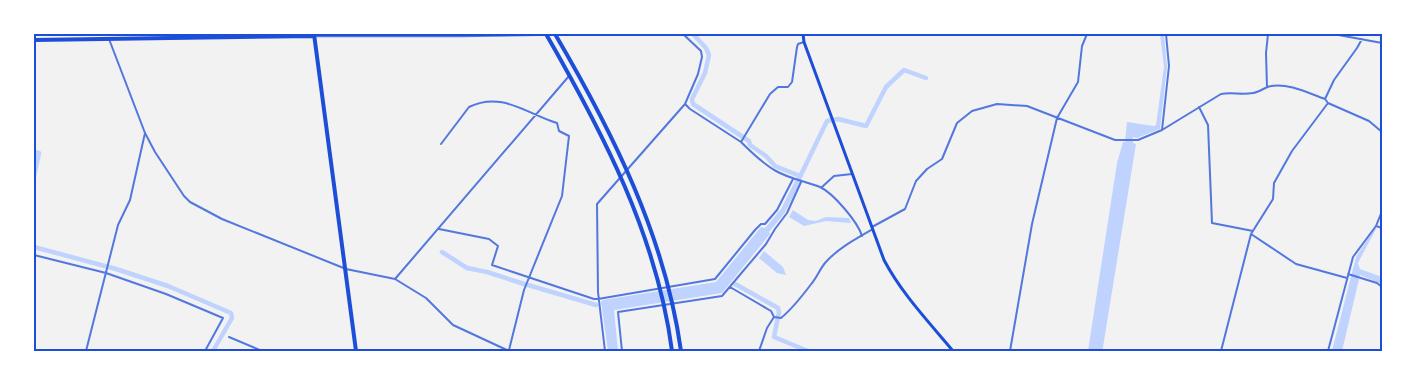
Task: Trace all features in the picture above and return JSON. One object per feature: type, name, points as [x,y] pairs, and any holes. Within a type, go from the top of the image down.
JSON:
[{"type":"highway","points":[[546,34],[602,135],[636,213],[664,304],[672,351]]},
{"type":"highway","points":[[555,34],[601,116],[627,170],[655,243],[668,288],[680,351]]},
{"type":"highway","points":[[34,40],[112,37],[314,35],[356,351]]},
{"type":"main road","points":[[803,34],[804,42],[884,260],[896,282],[953,351]]},
{"type":"street","points":[[314,35],[461,36],[510,34],[526,36],[586,34]]},
{"type":"street","points":[[605,351],[598,299],[597,204],[685,104],[698,74],[702,57],[701,51],[683,34]]},
{"type":"street","points":[[1010,351],[1032,224],[1057,118],[1078,82],[1082,46],[1087,34]]},
{"type":"street","points":[[1162,130],[1169,66],[1166,34]]},
{"type":"street","points":[[1267,87],[1266,54],[1268,34]]},
{"type":"street","points":[[1333,34],[1382,43]]},
{"type":"street","points":[[112,37],[145,134],[184,196],[195,205],[222,219],[346,269],[395,279],[426,298],[453,325],[509,351],[528,278],[562,196],[569,136],[559,131],[557,123],[502,101],[472,106],[463,114],[441,144]]},
{"type":"street","points":[[1325,99],[1334,80],[1362,39]]},
{"type":"street","points":[[742,140],[770,94],[778,87],[790,85],[794,72],[797,47],[798,44],[804,42]]},
{"type":"street","points":[[395,279],[569,76]]},
{"type":"street","points":[[759,351],[767,328],[776,318],[781,318],[813,282],[824,264],[841,249],[905,209],[916,181],[932,165],[942,159],[957,123],[968,112],[997,104],[1027,106],[1115,140],[1136,140],[1162,130],[1221,94],[1253,93],[1267,87],[1291,87],[1325,99],[1328,103],[1369,121],[1382,132]]},
{"type":"street","points":[[1221,351],[1252,232],[1273,199],[1274,183],[1292,151],[1328,103]]},
{"type":"street","points":[[685,104],[690,109],[742,140],[748,149],[770,168],[800,182],[822,188],[851,215],[862,236]]},
{"type":"street","points":[[1198,107],[1208,125],[1212,223],[1252,232],[1296,264],[1347,278]]},
{"type":"street","points":[[86,351],[118,225],[130,200],[145,134]]},
{"type":"street","points":[[822,188],[834,176],[852,174]]},
{"type":"street","points":[[439,229],[489,239],[498,246],[492,265],[594,300],[715,279],[755,230],[761,224],[765,224],[777,210],[794,179]]},
{"type":"street","points":[[622,351],[618,312],[722,296],[774,234],[775,229],[787,213],[800,182]]},
{"type":"street","points":[[1328,351],[1353,257],[1376,226],[1382,211]]},
{"type":"street","points":[[1376,226],[1382,228]]},
{"type":"street","points":[[34,255],[106,274],[166,294],[224,318],[204,351]]},
{"type":"street","points":[[1348,274],[1382,287]]},
{"type":"street","points":[[730,287],[771,311],[776,318]]},
{"type":"street","points":[[229,337],[262,351]]},
{"type":"water","points":[[1160,34],[1164,34],[1167,67],[1160,129],[1137,138],[1133,137],[1133,143],[1136,144],[1103,347],[1102,351],[1088,351],[1117,163],[1123,142],[1125,142],[1127,122],[1156,125],[1164,67]]},
{"type":"water","points":[[795,181],[798,183],[798,187],[784,214],[722,293],[614,310],[618,351],[608,351],[601,302],[603,300],[716,282],[761,227],[765,228],[781,209]]},
{"type":"water","points":[[793,210],[808,220],[816,221],[826,217],[849,218],[851,223],[826,221],[804,226],[789,217]]},
{"type":"water","points":[[1375,228],[1358,263],[1360,269],[1382,277],[1382,284],[1360,275],[1342,351],[1332,351],[1356,257]]},
{"type":"water","points":[[764,251],[783,267],[786,275],[777,273],[759,258]]},
{"type":"waterway","points":[[693,34],[706,48],[709,55],[705,73],[692,99],[693,104],[749,141],[750,145],[766,156],[775,166],[800,176]]},
{"type":"waterway","points":[[795,187],[827,121],[838,119],[866,126],[886,87],[904,70],[926,78]]},
{"type":"waterway","points":[[34,152],[39,153],[34,176]]},
{"type":"waterway","points":[[34,247],[116,269],[168,286],[231,313],[232,318],[213,351]]},
{"type":"waterway","points":[[442,252],[467,268],[487,272],[524,284]]},
{"type":"waterway","points":[[735,284],[778,308],[779,312],[774,337],[808,351]]},
{"type":"waterway","points":[[528,285],[596,305]]}]
